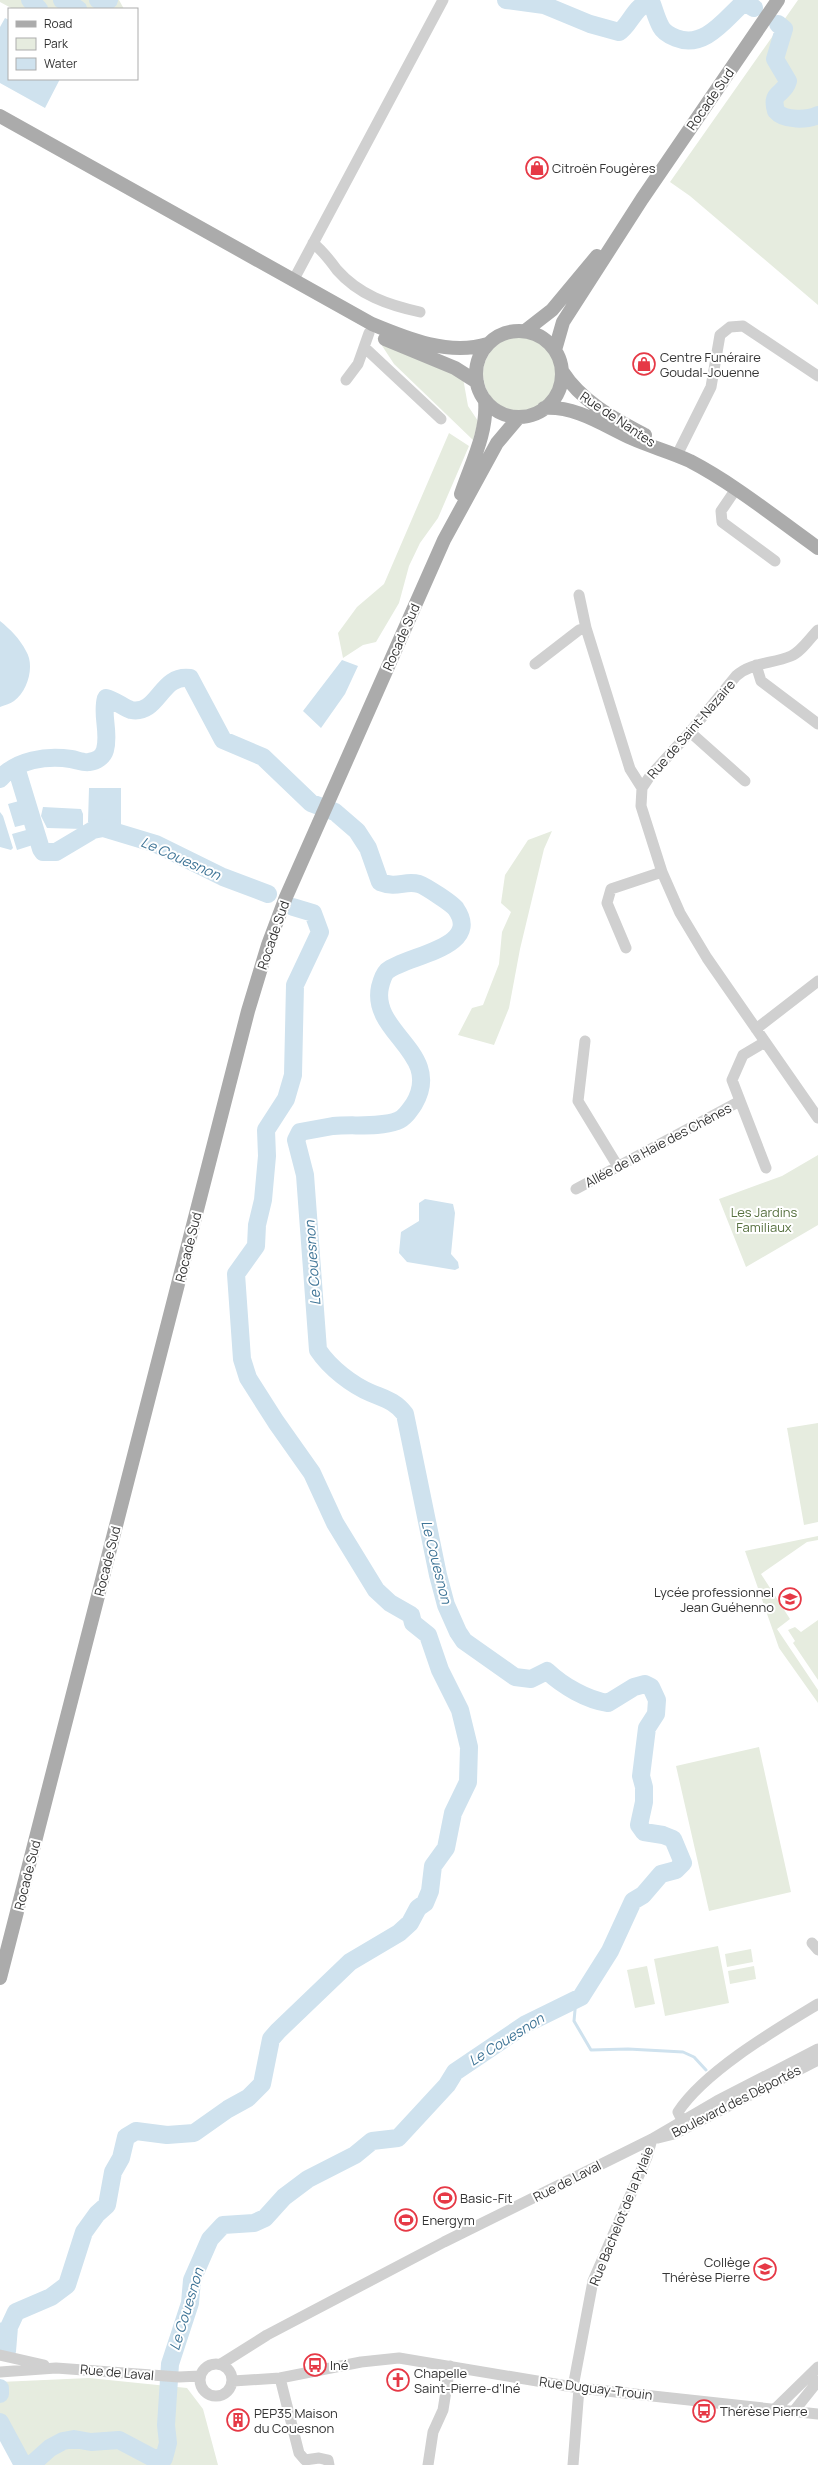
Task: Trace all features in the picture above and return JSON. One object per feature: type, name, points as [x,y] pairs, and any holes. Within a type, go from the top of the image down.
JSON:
[{"type":"main road","name":"Rocade Sud","points":[[555,350],[564,322],[642,199],[778,0]]},
{"type":"main road","points":[[1,118],[227,241],[293,281],[383,328],[427,344],[458,349],[488,344],[505,333],[524,331],[542,338],[555,350],[562,371],[558,392],[544,408],[532,415],[519,417],[504,414],[485,400],[477,382],[478,362],[488,344]]},
{"type":"main road","name":"Rocade Sud","points":[[524,331],[552,310],[642,199]]},
{"type":"main road","points":[[293,281],[309,296],[369,333],[437,360],[477,382]]},
{"type":"main road","points":[[369,333],[383,328]]},
{"type":"main road","name":"Rue de Nantes","points":[[562,371],[578,393],[590,404],[654,440],[660,448]]},
{"type":"main road","name":"Rocade Sud","points":[[0,1978],[248,1011],[268,945],[283,904],[444,540],[482,433],[486,412],[485,400]]},
{"type":"main road","name":"Rue de Nantes","points":[[544,408],[570,409],[646,445],[660,448],[677,455],[736,489],[818,548]]},
{"type":"main road","name":"Rocade Sud","points":[[444,540],[497,443],[519,417]]},
{"type":"street","points":[[293,281],[444,0]]},
{"type":"street","points":[[313,243],[325,252],[337,270],[358,290],[390,306],[420,312]]},
{"type":"street","points":[[677,455],[711,387],[720,335],[730,327],[743,326],[818,376]]},
{"type":"street","points":[[346,380],[358,364],[369,333]]},
{"type":"street","points":[[364,347],[441,419]]},
{"type":"street","points":[[736,489],[721,511],[722,522],[775,561]]},
{"type":"street","points":[[579,595],[586,628],[630,769],[642,788]]},
{"type":"street","points":[[535,664],[579,630],[586,628]]},
{"type":"street","name":"Rue de Saint-Nazaire","points":[[818,630],[793,656],[744,669],[736,676],[690,732],[650,776],[642,788],[641,806],[662,872],[680,913],[707,958],[818,1118]]},
{"type":"street","points":[[756,665],[761,681],[818,724]]},
{"type":"street","points":[[690,732],[745,781]]},
{"type":"street","points":[[626,948],[607,903],[607,897],[611,889],[662,872]]},
{"type":"street","points":[[756,1028],[818,982]]},
{"type":"street","points":[[585,1041],[578,1101],[617,1165]]},
{"type":"street","points":[[765,1042],[743,1055],[732,1080],[766,1168]]},
{"type":"street","name":"Allée de la Haie des Chênes","points":[[576,1189],[617,1165],[740,1101]]},
{"type":"street","points":[[682,2120],[678,2112],[685,2101],[704,2084],[756,2042],[818,2004]]},
{"type":"street","name":"Boulevard des Déportés","points":[[682,2120],[818,2049]]},
{"type":"street","name":"Boulevard des Déportés","points":[[652,2139],[674,2134],[818,2060]]},
{"type":"street","name":"Rue de Laval","points":[[225,2366],[244,2350],[267,2335],[444,2242],[652,2139],[682,2120]]},
{"type":"street","name":"Rue Bachelot de la Pylaie","points":[[573,2465],[576,2387],[593,2281],[647,2157],[652,2139]]},
{"type":"street","points":[[0,2356],[56,2368]]},
{"type":"street","name":"Rue Duguay-Trouin","points":[[233,2380],[280,2378],[362,2362],[399,2358],[576,2387],[776,2408],[818,2414]]},
{"type":"street","points":[[210,2364],[225,2366],[233,2380],[229,2390],[215,2396],[205,2392],[200,2379],[210,2364]]},
{"type":"street","points":[[428,2465],[433,2432],[443,2410],[450,2366]]},
{"type":"street","points":[[776,2408],[818,2367]]},
{"type":"street","points":[[0,2372],[56,2368]]},
{"type":"street","name":"Rue de Laval","points":[[56,2368],[200,2379]]},
{"type":"street","points":[[280,2378],[299,2453],[305,2460],[328,2460],[329,2465]]},
{"type":"street","points":[[794,2411],[818,2381]]},
{"type":"green space","points":[[0,0],[119,0],[123,8],[11,8],[0,2]]},
{"type":"green space","points":[[798,0],[818,0],[818,305],[690,196],[670,182]]},
{"type":"green space","points":[[520,337],[534,340],[546,348],[554,360],[557,374],[554,388],[546,400],[534,408],[520,411],[506,408],[494,400],[486,388],[483,374],[486,360],[494,348],[506,340]]},
{"type":"green space","points":[[377,338],[463,378],[468,406],[478,421],[473,440],[394,364]]},
{"type":"green space","points":[[449,433],[469,446],[438,518],[420,543],[409,566],[399,603],[376,642],[363,645],[343,658],[338,633],[357,607],[384,584]]},
{"type":"green space","points":[[552,831],[544,849],[520,949],[509,1008],[494,1045],[458,1035],[472,1008],[483,1005],[499,964],[502,932],[511,912],[501,903],[505,875],[528,840]]},
{"type":"green space","name":"Les Jardins Familiaux","points":[[818,1155],[818,1225],[746,1267],[719,1199],[782,1176]]},
{"type":"green space","points":[[818,1423],[818,1522],[804,1525],[787,1428]]},
{"type":"green space","points":[[818,1536],[818,1540],[807,1542],[761,1574],[790,1619],[777,1629],[818,1690],[818,1703],[779,1648],[745,1551]]},
{"type":"green space","points":[[818,1620],[818,1680],[793,1643],[795,1641],[788,1630],[795,1627],[801,1632]]},
{"type":"green space","points":[[759,1747],[791,1892],[709,1911],[676,1766]]},
{"type":"green space","points":[[718,1946],[729,2003],[665,2016],[654,1959]]},
{"type":"green space","points":[[751,1949],[753,1962],[727,1967],[725,1954]]},
{"type":"green space","points":[[647,1966],[655,2004],[635,2008],[627,1970]]},
{"type":"green space","points":[[754,1966],[756,1979],[730,1984],[728,1971]]},
{"type":"green space","points":[[89,2378],[187,2388],[203,2409],[218,2465],[16,2465],[0,2430],[0,2382]]},
{"type":"water","points":[[5,18],[8,20],[8,80],[59,80],[45,108],[0,83],[0,27]]},
{"type":"water","points":[[818,113],[818,118],[802,121],[785,119],[786,115],[800,116]]},
{"type":"water","points":[[0,621],[21,642],[29,657],[30,670],[29,678],[19,697],[11,703],[0,707]]},
{"type":"water","points":[[342,660],[358,666],[345,694],[321,728],[303,711]]},
{"type":"water","points":[[89,788],[121,788],[121,825],[88,822]]},
{"type":"water","points":[[19,801],[27,824],[15,827],[8,804]]},
{"type":"water","points":[[43,807],[81,809],[83,814],[83,829],[47,828],[41,816]]},
{"type":"water","points":[[0,812],[3,816],[13,848],[11,850],[0,847]]},
{"type":"water","points":[[30,829],[36,844],[17,850],[12,834]]},
{"type":"water","points":[[425,1199],[453,1204],[455,1213],[451,1254],[458,1262],[459,1268],[455,1270],[407,1262],[399,1253],[401,1232],[419,1221],[419,1203]]},
{"type":"waterway","points":[[30,0],[38,8]]},
{"type":"waterway","points":[[62,0],[76,8]]},
{"type":"waterway","points":[[98,0],[105,3],[109,0]]},
{"type":"waterway","points":[[506,0],[544,5],[590,24],[619,32],[642,6],[652,4],[658,22],[664,31],[674,37],[686,40],[695,40],[712,32],[741,5],[749,5],[754,8]]},
{"type":"waterway","points":[[778,24],[784,29],[775,59],[788,81],[784,89],[776,97],[776,111],[785,117],[796,119],[814,117],[818,115]]},
{"type":"waterway","name":"Le Couesnon","points":[[0,779],[14,767],[32,760],[52,758],[71,759],[83,762],[97,760],[101,757],[105,750],[107,737],[104,711],[106,698],[113,700],[125,708],[140,710],[148,707],[172,682],[180,678],[190,678],[223,740],[263,757],[311,803],[335,812],[357,831],[368,848],[380,882],[392,885],[409,883],[419,884],[439,895],[456,909],[462,922],[459,933],[451,942],[439,949],[397,965],[387,971],[380,987],[380,1003],[385,1018],[414,1057],[420,1071],[421,1086],[414,1104],[407,1114],[397,1121],[374,1125],[341,1125],[300,1132],[296,1140],[305,1175],[318,1350],[323,1357],[349,1381],[364,1390],[394,1403],[405,1414],[438,1575],[446,1605],[458,1632],[464,1641],[515,1677],[531,1679],[547,1671],[560,1682],[576,1692],[592,1699],[608,1703],[634,1687],[645,1684],[651,1687],[657,1700],[656,1714],[647,1728],[641,1776],[644,1787],[644,1802],[639,1825],[644,1832],[663,1835],[673,1839],[683,1863],[676,1870],[661,1874],[643,1895],[633,1901],[610,1951],[581,1997],[526,2024],[455,2072],[447,2085],[398,2138],[372,2141],[355,2155],[308,2179],[284,2197],[265,2218],[254,2223],[223,2225],[210,2239],[192,2280],[190,2303],[170,2364],[166,2425],[168,2443],[164,2458],[153,2458],[119,2440],[91,2442],[74,2439],[63,2441],[50,2448],[31,2465]]},
{"type":"waterway","name":"Le Couesnon","points":[[16,767],[43,852],[56,852],[93,830],[103,828],[156,844],[223,877],[268,894]]},
{"type":"waterway","name":"Le Couesnon","points":[[7,2351],[9,2327],[16,2312],[51,2297],[67,2285],[84,2232],[97,2214],[107,2205],[113,2172],[121,2158],[126,2137],[136,2131],[167,2135],[194,2133],[228,2109],[248,2098],[262,2084],[271,2039],[278,2031],[350,1962],[399,1933],[410,1923],[418,1908],[425,1903],[430,1891],[433,1866],[446,1848],[453,1813],[468,1782],[469,1747],[460,1710],[440,1670],[428,1635],[413,1623],[411,1615],[390,1603],[376,1590],[335,1523],[312,1473],[276,1422],[248,1378],[242,1359],[236,1274],[256,1246],[257,1225],[263,1200],[267,1156],[266,1130],[286,1099],[293,1075],[295,985],[320,932],[313,913],[293,907]]},
{"type":"waterway","points":[[576,1999],[574,2021],[591,2050],[628,2049],[683,2052],[694,2057],[706,2070]]},
{"type":"waterway","points":[[0,2324],[9,2327]]},
{"type":"waterway","name":"Le Couesnon","points":[[0,2388],[0,2394]]},
{"type":"waterway","name":"Le Couesnon","points":[[0,2422],[21,2461],[27,2465]]},
{"type":"place","name":"Citroën Fougères","points":[[537,168]]},
{"type":"place","name":"Centre Funéraire Goudal-Jouenne","points":[[644,364]]},
{"type":"place","name":"Lycée professionnel Jean Guéhenno","points":[[790,1599]]},
{"type":"place","name":"Basic-Fit","points":[[445,2198]]},
{"type":"place","name":"Energym","points":[[406,2220]]},
{"type":"place","name":"Collège Thérèse Pierre","points":[[765,2269]]},
{"type":"place","name":"Iné","points":[[315,2365]]},
{"type":"place","name":"Chapelle Saint-Pierre-d'Iné","points":[[398,2380]]},
{"type":"place","name":"Thérèse Pierre","points":[[704,2411]]},
{"type":"place","name":"PEP35 Maison du Couesnon","points":[[238,2420]]}]
